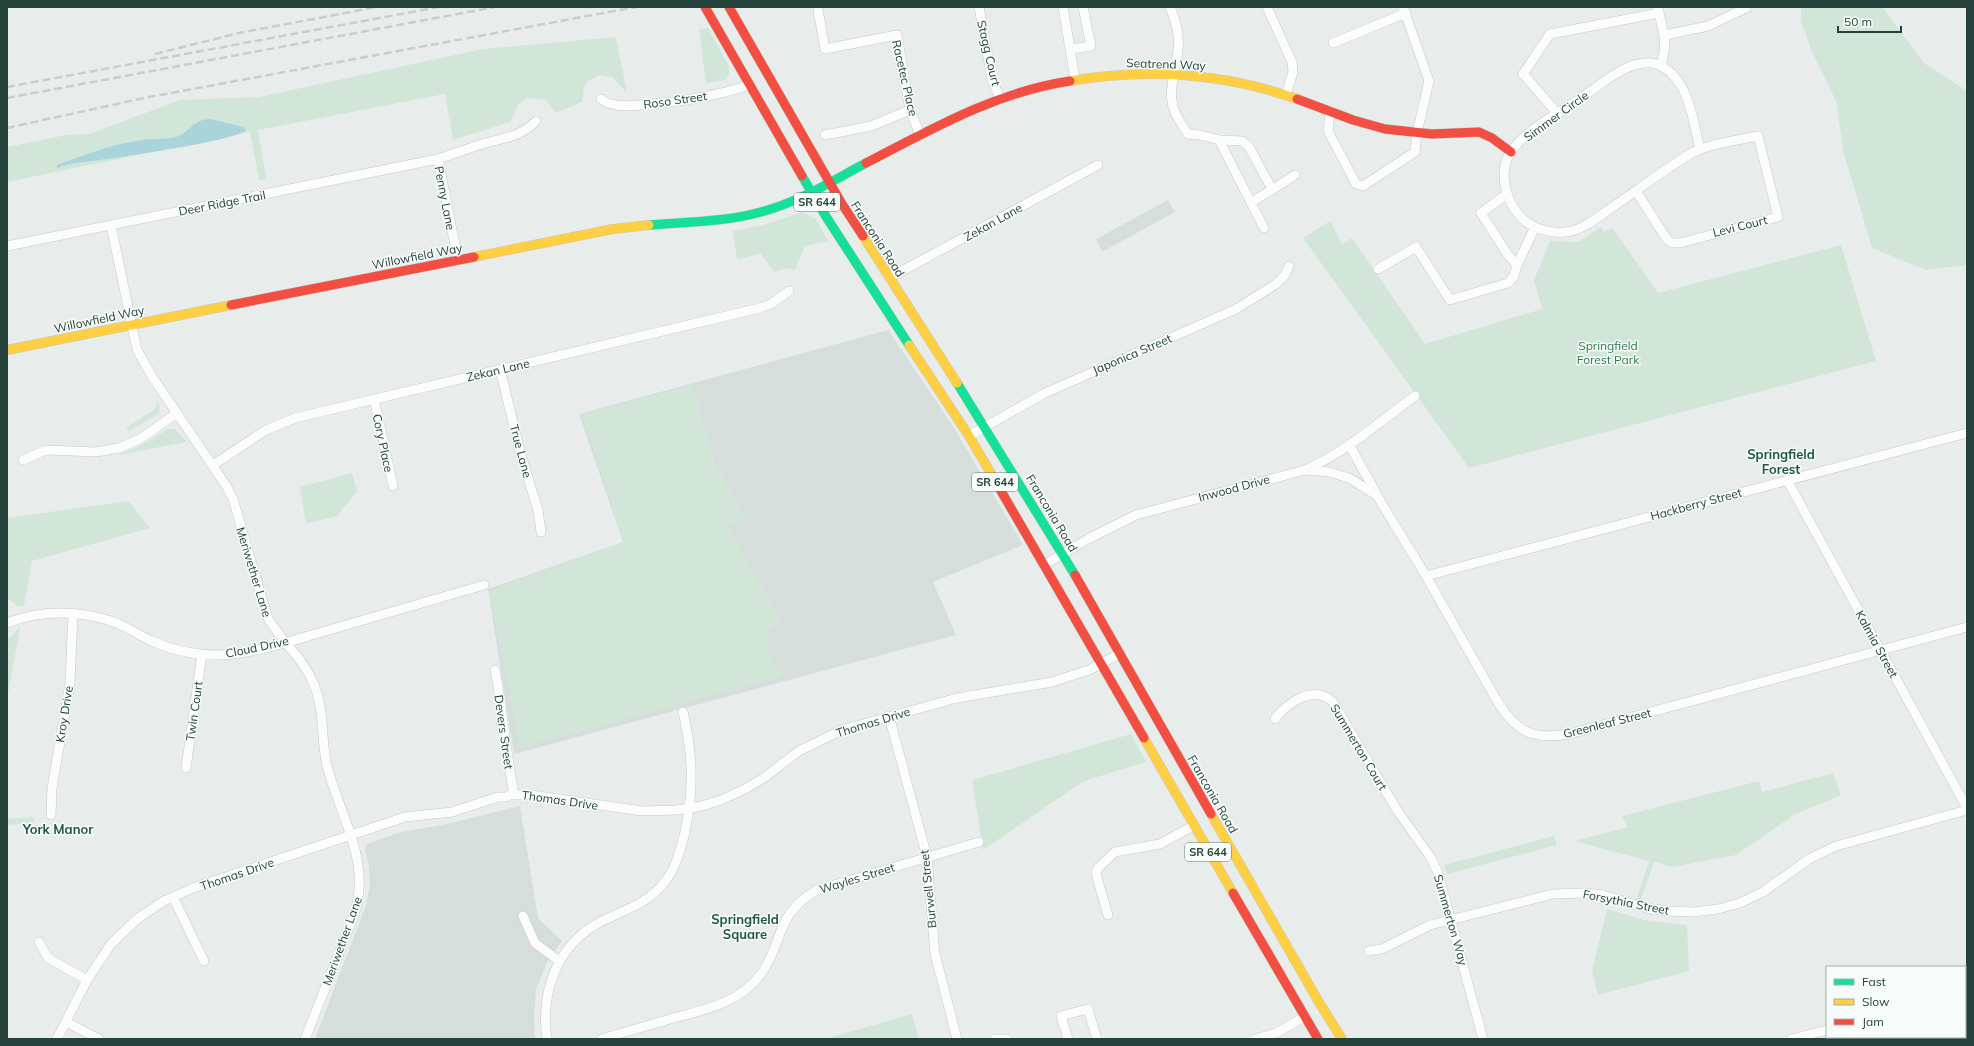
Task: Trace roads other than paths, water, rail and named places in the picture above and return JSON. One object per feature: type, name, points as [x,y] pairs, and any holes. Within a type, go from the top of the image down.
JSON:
[{"type":"main road","name":"Franconia Road","points":[[729,7],[829,182],[985,426],[1063,554],[1320,1004],[1342,1039]]},
{"type":"main road","name":"SR 644","points":[[707,9],[811,192],[969,436],[1193,826],[1318,1039]]},
{"type":"main road","name":"Seatrend Way","points":[[829,182],[968,111],[1000,98],[1075,79],[1121,74],[1174,74],[1232,80],[1286,95],[1354,121],[1378,127],[1417,133],[1454,134],[1477,131],[1487,135],[1511,152]]},
{"type":"main road","name":"Willowfield Way","points":[[7,350],[613,229],[640,225],[738,219],[782,205],[829,182]]},
{"type":"main road","points":[[1170,786],[1191,779]]},
{"type":"street","name":"Stagg Court","points":[[979,7],[992,80],[1000,98]]},
{"type":"street","points":[[1063,7],[1075,79]]},
{"type":"street","points":[[1071,49],[1091,46],[1083,7]]},
{"type":"street","points":[[1170,7],[1176,29],[1178,48],[1174,74],[1173,107],[1188,134],[1200,135],[1219,140],[1242,141],[1249,147],[1272,189]]},
{"type":"street","points":[[1267,7],[1292,62],[1293,72],[1286,95]]},
{"type":"street","points":[[1665,34],[1708,26],[1746,8]]},
{"type":"street","name":"Racetec Place","points":[[818,10],[825,49],[897,35],[910,110],[920,135]]},
{"type":"street","points":[[1330,111],[1328,131],[1356,184],[1363,186],[1415,152],[1417,133],[1429,81],[1404,10],[1334,43]]},
{"type":"street","points":[[1558,114],[1523,74],[1550,34],[1659,10],[1665,34],[1666,47],[1661,65],[1675,76],[1683,88],[1700,150]]},
{"type":"street","name":"Simmer Circle","points":[[1661,65],[1642,64],[1630,66],[1618,72],[1526,136],[1511,152],[1505,171],[1507,194],[1514,210],[1522,219],[1535,227],[1557,233],[1580,229],[1691,153],[1700,150]]},
{"type":"street","name":"Roso Street","points":[[601,99],[610,104],[624,106],[641,105],[700,98],[728,92],[749,85]]},
{"type":"street","points":[[825,135],[871,126],[910,110]]},
{"type":"street","name":"Deer Ridge Trail","points":[[7,246],[438,159],[517,135],[528,130],[536,121]]},
{"type":"street","name":"Levi Court","points":[[1636,191],[1666,238],[1672,243],[1680,243],[1778,217],[1758,136],[1700,150]]},
{"type":"street","points":[[1219,140],[1264,228]]},
{"type":"street","name":"Penny Lane","points":[[438,159],[458,260]]},
{"type":"street","name":"Zekan Lane","points":[[889,278],[1098,165]]},
{"type":"street","points":[[1252,202],[1295,175]]},
{"type":"street","points":[[1507,194],[1481,213],[1516,265]]},
{"type":"street","name":"Meriwether Lane","points":[[111,225],[137,350],[177,413],[213,465],[233,499],[264,609],[274,630],[296,654],[308,671],[318,693],[322,713],[327,765],[360,872],[358,903],[305,1039]]},
{"type":"street","points":[[1378,269],[1416,247],[1450,300],[1508,283],[1514,276],[1516,265],[1535,227]]},
{"type":"street","name":"Japonica Street","points":[[969,436],[1043,394],[1236,309],[1276,284],[1285,275],[1289,266]]},
{"type":"street","name":"Zekan Lane","points":[[213,465],[266,430],[282,422],[760,308],[771,304],[789,291]]},
{"type":"street","name":"True Lane","points":[[500,369],[521,455],[538,510],[541,532]]},
{"type":"street","name":"Inwood Drive","points":[[1044,565],[1111,526],[1136,515],[1303,470],[1323,462],[1350,446],[1368,430],[1415,396]]},
{"type":"street","name":"Cory Place","points":[[374,399],[393,486]]},
{"type":"street","points":[[23,460],[46,450],[96,452],[119,448],[140,439],[177,413]]},
{"type":"street","name":"Hackberry Street","points":[[1426,576],[1967,433]]},
{"type":"street","name":"Greenleaf Street","points":[[1350,446],[1377,495],[1507,716],[1518,727],[1528,733],[1539,736],[1569,734],[1967,627]]},
{"type":"street","points":[[1303,470],[1329,472],[1349,478],[1377,495]]},
{"type":"street","name":"Kalmia Street","points":[[1787,480],[1967,809]]},
{"type":"street","name":"Cloud Drive","points":[[7,623],[32,616],[52,613],[73,614],[112,622],[172,648],[202,654],[240,653],[484,585]]},
{"type":"street","name":"Kroy Drive","points":[[51,815],[52,788],[70,683],[73,614]]},
{"type":"street","name":"Twin Court","points":[[186,768],[202,654]]},
{"type":"street","name":"Thomas Drive","points":[[57,1039],[87,980],[101,957],[124,931],[146,912],[173,897],[405,817],[452,812],[514,794],[531,795],[642,811],[690,808],[721,800],[745,790],[799,751],[827,736],[889,716],[966,696],[1052,682],[1100,664],[1119,654]]},
{"type":"street","name":"Devers Street","points":[[495,670],[505,727],[506,755],[514,794]]},
{"type":"street","name":"Summerton Court","points":[[1275,720],[1287,705],[1304,697],[1312,694],[1326,696],[1333,702],[1397,810]]},
{"type":"street","points":[[547,1039],[545,1025],[546,1003],[552,977],[559,961],[572,944],[586,931],[601,921],[642,903],[663,884],[678,858],[690,808],[692,783],[692,762],[683,712]]},
{"type":"street","name":"Burwell Street","points":[[889,716],[927,857],[935,954],[940,979],[957,1039]]},
{"type":"street","name":"Forsythia Street","points":[[1369,951],[1382,949],[1420,928],[1536,897],[1567,893],[1603,895],[1646,908],[1668,912],[1692,912],[1718,909],[1740,903],[1763,892],[1809,859],[1836,846],[1967,809]]},
{"type":"street","name":"Summerton Way","points":[[1397,810],[1433,862],[1438,873],[1452,919],[1483,1039]]},
{"type":"street","points":[[1108,915],[1096,874],[1098,868],[1104,861],[1116,852],[1160,844],[1193,826]]},
{"type":"street","name":"Wayles Street","points":[[602,1039],[716,1006],[730,1000],[747,988],[760,974],[768,961],[786,918],[794,906],[806,896],[817,890],[979,842]]},
{"type":"street","points":[[173,897],[204,961]]},
{"type":"street","points":[[523,916],[535,943],[559,961]]},
{"type":"street","points":[[39,942],[48,958],[87,980]]},
{"type":"street","points":[[1068,1039],[1061,1016],[1088,1009],[1097,1039]]},
{"type":"street","points":[[1255,1039],[1276,1033],[1304,1017]]},
{"type":"street","points":[[66,1022],[99,1039]]},
{"type":"street","points":[[1792,1039],[1826,1030]]},
{"type":"street","points":[[995,1039],[1007,1039]]},
{"type":"water","points":[[210,119],[243,127],[246,130],[236,135],[217,140],[133,155],[69,164],[57,168],[57,165],[116,145],[141,140],[176,137],[200,121]]},
{"type":"railway","points":[[155,54],[239,33],[377,7]]},
{"type":"railway","points":[[7,87],[439,7]]},
{"type":"railway","points":[[7,98],[495,7]]},
{"type":"railway","points":[[7,128],[144,98],[636,7]]},
{"type":"district","name":"Springfield Forest","points":[[1781,462]]},
{"type":"district","name":"York Manor","points":[[58,829]]},
{"type":"district","name":"Springfield Square","points":[[745,926]]},
{"type":"park label","name":"Springfield Forest Park","points":[[1608,352]]}]
